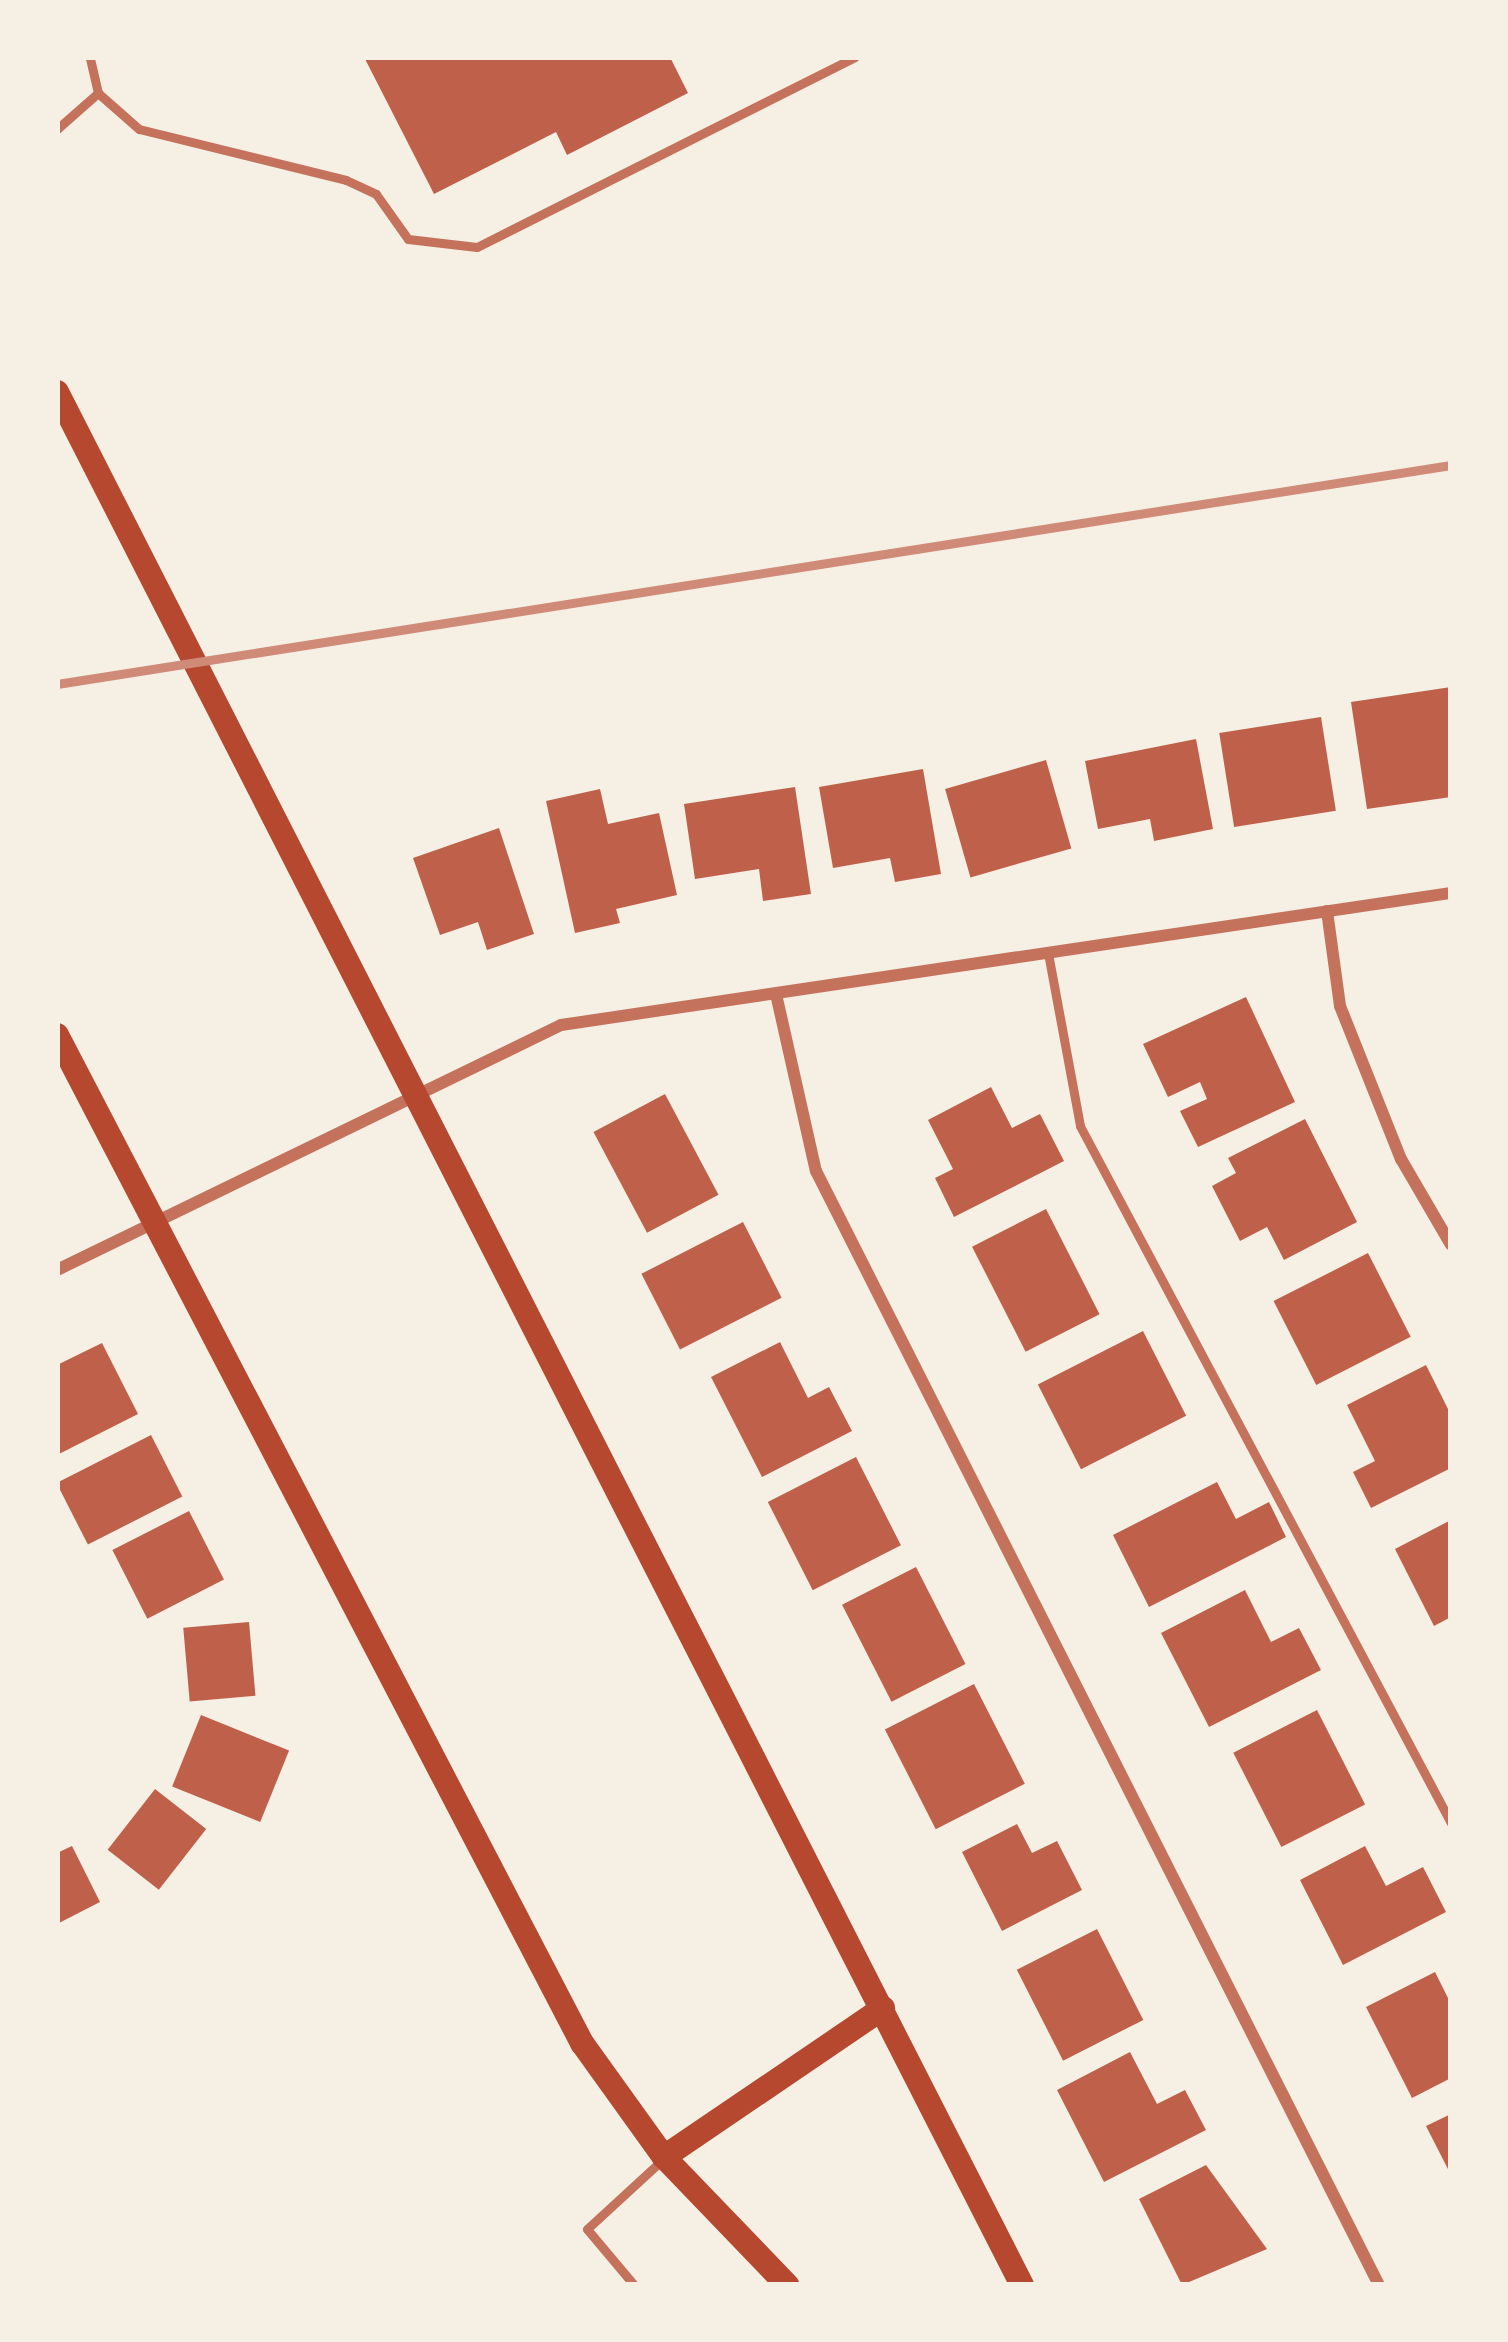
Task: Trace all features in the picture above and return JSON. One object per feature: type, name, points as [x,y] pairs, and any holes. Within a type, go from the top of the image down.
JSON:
[{"type":"main road","points":[[57,392],[1022,2285]]},
{"type":"main road","points":[[57,1035],[582,2043],[664,2157],[787,2285]]},
{"type":"main road","points":[[664,2157],[883,2008]]},
{"type":"street","points":[[57,1270],[415,1091],[561,1025],[1451,892]]},
{"type":"street","points":[[1327,911],[1340,1006],[1402,1159],[1451,1245]]},
{"type":"street","points":[[776,994],[816,1171],[1379,2285]]},
{"type":"lane","points":[[90,57],[98,93],[139,129],[376,194],[408,239],[477,247],[855,57]]},
{"type":"lane","points":[[57,129],[98,93]]},
{"type":"lane","points":[[1048,953],[1080,1126],[1451,1822]]},
{"type":"lane","points":[[634,2285],[587,2229],[664,2157]]},
{"type":"building","points":[[364,57],[670,57],[688,93],[567,155],[556,132],[434,194]]},
{"type":"building","points":[[1451,687],[1451,797],[1367,809],[1351,702]]},
{"type":"building","points":[[1321,717],[1336,811],[1234,827],[1219,733]]},
{"type":"building","points":[[1196,739],[1213,829],[1154,841],[1150,819],[1098,829],[1085,761]]},
{"type":"building","points":[[1046,760],[1071,848],[970,877],[945,789]]},
{"type":"building","points":[[923,769],[941,874],[895,882],[890,858],[833,868],[819,787]]},
{"type":"building","points":[[795,787],[811,894],[763,901],[759,869],[695,879],[684,804]]},
{"type":"building","points":[[600,789],[608,824],[659,813],[677,895],[616,909],[620,923],[575,933],[546,801]]},
{"type":"building","points":[[499,828],[534,934],[487,950],[478,922],[440,935],[413,858]]},
{"type":"building","points":[[1246,997],[1295,1102],[1198,1147],[1180,1111],[1207,1099],[1200,1082],[1168,1097],[1143,1044]]},
{"type":"building","points":[[991,1087],[1012,1128],[1040,1114],[1064,1161],[954,1217],[935,1178],[953,1169],[928,1120]]},
{"type":"building","points":[[665,1094],[719,1195],[647,1233],[593,1132]]},
{"type":"building","points":[[1305,1119],[1357,1222],[1284,1260],[1267,1227],[1240,1241],[1212,1186],[1236,1173],[1228,1158]]},
{"type":"building","points":[[1046,1209],[1100,1314],[1026,1352],[972,1247]]},
{"type":"building","points":[[743,1222],[782,1298],[680,1349],[641,1274]]},
{"type":"building","points":[[1368,1253],[1411,1337],[1316,1385],[1274,1301]]},
{"type":"building","points":[[1143,1331],[1186,1416],[1081,1469],[1038,1385]]},
{"type":"building","points":[[780,1342],[808,1398],[829,1387],[852,1431],[762,1477],[711,1377]]},
{"type":"building","points":[[102,1343],[138,1414],[57,1455],[57,1365]]},
{"type":"building","points":[[1426,1365],[1451,1415],[1451,1468],[1371,1508],[1353,1472],[1375,1461],[1347,1405]]},
{"type":"building","points":[[151,1435],[182,1496],[88,1545],[57,1483]]},
{"type":"building","points":[[856,1457],[901,1545],[813,1590],[768,1502]]},
{"type":"building","points":[[1217,1482],[1236,1519],[1269,1502],[1286,1537],[1149,1607],[1113,1535]]},
{"type":"building","points":[[189,1511],[224,1580],[147,1619],[112,1550]]},
{"type":"building","points":[[1451,1520],[1451,1617],[1434,1626],[1395,1549]]},
{"type":"building","points":[[916,1567],[965,1664],[892,1702],[842,1605]]},
{"type":"building","points":[[1245,1590],[1271,1642],[1299,1628],[1321,1670],[1209,1727],[1161,1633]]},
{"type":"building","points":[[249,1622],[255,1696],[190,1701],[183,1628]]},
{"type":"building","points":[[974,1684],[1025,1784],[936,1829],[885,1729]]},
{"type":"building","points":[[1317,1710],[1365,1804],[1281,1847],[1233,1753]]},
{"type":"building","points":[[201,1715],[289,1751],[260,1822],[172,1786]]},
{"type":"building","points":[[155,1789],[206,1829],[159,1890],[108,1850]]},
{"type":"building","points":[[1017,1824],[1032,1853],[1057,1841],[1082,1890],[1002,1931],[962,1852]]},
{"type":"building","points":[[72,1846],[100,1902],[57,1924],[57,1853]]},
{"type":"building","points":[[1365,1846],[1386,1886],[1423,1867],[1446,1912],[1343,1965],[1300,1880]]},
{"type":"building","points":[[1097,1929],[1143,2020],[1063,2061],[1017,1970]]},
{"type":"building","points":[[1435,1972],[1451,2004],[1451,2078],[1412,2098],[1366,2007]]},
{"type":"building","points":[[1130,2052],[1157,2104],[1185,2090],[1206,2130],[1104,2182],[1057,2090]]},
{"type":"building","points":[[1451,2114],[1451,2175],[1426,2126]]},
{"type":"building","points":[[1206,2165],[1267,2249],[1182,2285],[1139,2199]]},
{"type":"railway","points":[[57,684],[1451,465]]}]
